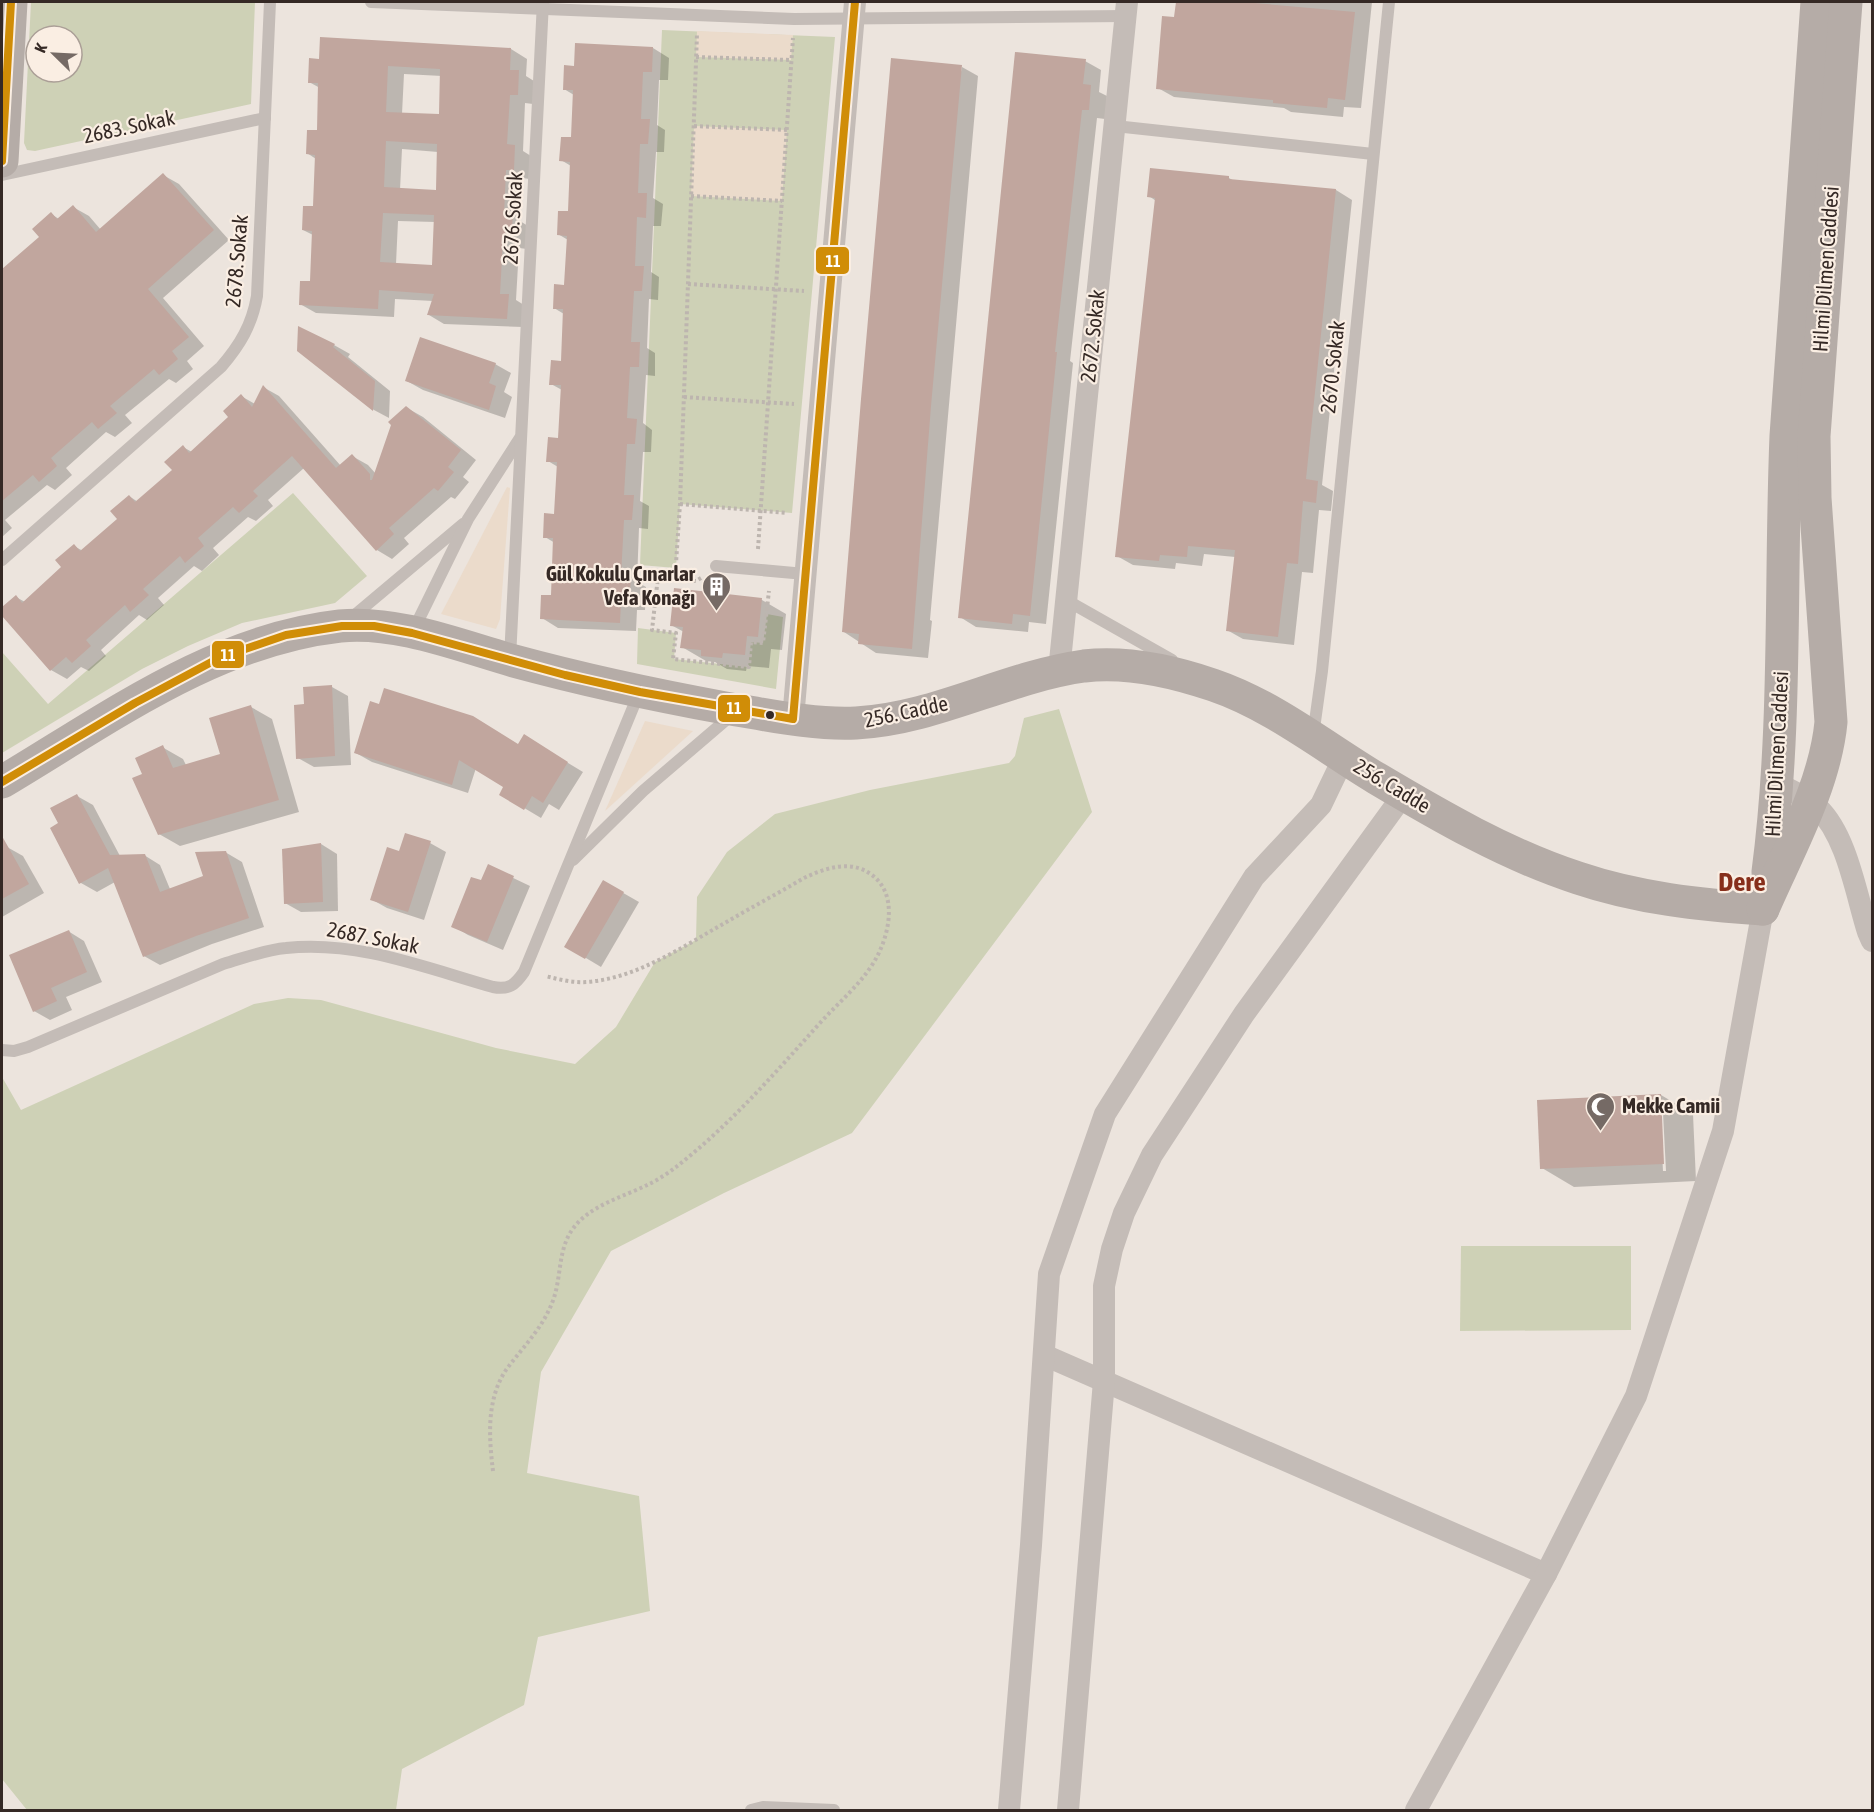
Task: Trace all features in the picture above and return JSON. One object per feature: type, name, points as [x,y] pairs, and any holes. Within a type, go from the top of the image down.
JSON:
[{"type":"street","points":[[2,161],[10,2]]},
{"type":"street","name":"Hilmi Dilmen Caddesi","points":[[1763,909],[1810,802],[1826,753],[1831,722],[1799,499],[1792,336],[1817,2]]},
{"type":"street","name":"Hilmi Dilmen Caddesi","points":[[1763,909],[1778,784],[1799,499],[1814,436],[1846,2]]},
{"type":"street","name":"2672. Sokak","points":[[1059,670],[1127,9]]},
{"type":"street","points":[[793,718],[855,10]]},
{"type":"street","name":"256. Cadde","points":[[2,782],[135,703],[219,658],[286,635],[342,626],[374,626],[412,633],[640,692],[738,710],[827,722],[880,721],[940,707],[1059,670],[1123,665],[1155,669],[1219,687],[1257,705],[1404,794],[1507,850],[1542,866],[1582,880],[1642,895],[1679,902],[1763,909]]},
{"type":"street","points":[[1009,1810],[1049,1274],[1105,1114],[1254,877],[1321,805],[1344,758]]},
{"type":"street","points":[[1778,784],[1810,802],[1828,820],[1841,845],[1872,941]]},
{"type":"street","points":[[1068,1810],[1104,1381],[1104,1286],[1112,1249],[1137,1183],[1152,1155],[1244,1014],[1404,794]]},
{"type":"street","points":[[1416,1810],[1546,1574],[1636,1396],[1723,1131],[1763,909]]},
{"type":"street","points":[[1044,1355],[1546,1574]]},
{"type":"lane","name":"2678. Sokak","points":[[2,560],[220,367],[240,344],[254,314],[257,296],[270,2]]},
{"type":"lane","points":[[371,2],[543,5],[794,19],[855,10],[1127,9]]},
{"type":"lane","name":"2670. Sokak","points":[[1312,737],[1322,671],[1389,2]]},
{"type":"lane","name":"2676. Sokak","points":[[510,660],[543,5]]},
{"type":"lane","name":"2683. Sokak","points":[[2,175],[265,118]]},
{"type":"lane","points":[[1115,126],[1373,154]]},
{"type":"lane","points":[[412,633],[468,519],[522,436]]},
{"type":"lane","points":[[342,626],[468,519]]},
{"type":"lane","points":[[716,566],[805,574]]},
{"type":"lane","points":[[1066,600],[1219,687]]},
{"type":"lane","points":[[524,972],[640,692]]},
{"type":"lane","points":[[568,865],[608,823],[643,791],[738,710]]},
{"type":"lane","name":"2687. Sokak","points":[[2,1050],[14,1052],[28,1047],[223,964],[254,954],[285,948],[315,946],[344,948],[503,989],[511,987],[524,972]]},
{"type":"lane","points":[[750,1810],[763,1807],[834,1810]]},
{"type":"path","points":[[675,579],[680,504],[697,15]]},
{"type":"path","points":[[756,570],[793,35]]},
{"type":"path","points":[[696,57],[791,60]]},
{"type":"path","points":[[694,126],[787,130]]},
{"type":"path","points":[[691,196],[782,201]]},
{"type":"path","points":[[688,284],[812,291]]},
{"type":"path","points":[[684,398],[801,404]]},
{"type":"path","points":[[680,504],[792,513]]},
{"type":"path","points":[[716,566],[696,581],[658,577],[652,630],[676,633],[673,659],[748,667],[751,642],[763,643],[771,571]]},
{"type":"path","points":[[493,1471],[489,1438],[492,1411],[499,1384],[505,1372],[544,1321],[553,1301],[565,1241],[573,1227],[589,1213],[652,1183],[675,1167],[758,1093],[821,1022],[860,983],[875,960],[883,942],[888,924],[888,905],[885,891],[874,876],[864,869],[837,866],[804,878],[696,940],[634,971],[607,979],[584,982],[524,972]]},
{"type":"green space","points":[[31,2],[255,2],[251,104],[35,151],[27,150],[24,143],[27,84],[84,84],[84,24],[30,24]]},
{"type":"green space","points":[[662,30],[835,37],[792,513],[680,504],[676,568],[640,565]]},
{"type":"green space","points":[[293,493],[367,576],[335,603],[242,623],[188,646],[142,669],[2,753],[2,652],[48,704]]},
{"type":"green space","points":[[767,614],[783,617],[776,689],[637,664],[638,628],[676,633],[674,659],[748,667],[751,642],[763,643]]},
{"type":"green space","points":[[1059,709],[1092,812],[852,1133],[724,1193],[611,1251],[541,1372],[527,1473],[639,1496],[650,1611],[538,1637],[524,1705],[402,1769],[396,1810],[27,1810],[2,1779],[2,1077],[21,1110],[254,1004],[288,998],[321,1000],[496,1048],[575,1064],[616,1027],[655,962],[696,940],[697,897],[727,852],[775,814],[870,790],[1009,763],[1015,756],[1024,718]]},
{"type":"green space","points":[[1461,1246],[1631,1246],[1631,1330],[1460,1331]]},
{"type":"shaded area","points":[[697,31],[793,35],[791,60],[696,57]]},
{"type":"shaded area","points":[[694,126],[787,130],[782,201],[691,196]]},
{"type":"shaded area","points":[[507,487],[510,488],[500,619],[496,629],[441,614]]},
{"type":"shaded area","points":[[645,721],[693,731],[605,811]]},
{"type":"building","points":[[1176,2],[1243,2],[1355,12],[1345,100],[1328,98],[1327,108],[1273,103],[1273,100],[1156,89],[1162,16],[1174,17]]},
{"type":"building","points":[[320,37],[511,48],[510,70],[519,70],[518,95],[510,95],[507,144],[515,145],[514,170],[506,170],[504,215],[513,215],[511,240],[503,240],[500,294],[509,294],[507,319],[427,315],[434,294],[379,290],[378,309],[299,305],[300,281],[310,281],[312,231],[302,230],[303,206],[313,206],[315,155],[306,154],[307,130],[317,130],[318,83],[308,83],[309,58],[319,59]],"holes":[[[388,66],[440,69],[439,114],[386,112]],[[386,141],[437,144],[436,190],[384,187]],[[383,213],[434,215],[432,265],[380,262]]]},
{"type":"building","points":[[575,43],[653,47],[652,72],[643,72],[641,119],[650,119],[648,144],[640,144],[638,193],[647,193],[646,218],[637,217],[635,266],[644,266],[642,291],[634,291],[631,342],[640,342],[639,367],[630,367],[627,418],[637,419],[635,444],[627,444],[624,495],[634,495],[632,520],[624,520],[621,576],[631,577],[629,602],[621,601],[620,623],[540,619],[541,595],[551,595],[553,538],[543,538],[544,513],[554,514],[557,462],[546,462],[548,437],[558,438],[561,385],[549,385],[551,360],[561,361],[563,309],[553,309],[554,284],[564,285],[567,236],[557,235],[558,211],[568,211],[570,162],[559,161],[561,137],[571,137],[573,90],[563,90],[564,65],[574,66]]},
{"type":"building","points":[[1015,52],[1086,59],[1083,84],[1091,85],[1089,110],[1082,110],[1055,352],[1057,352],[1030,616],[1013,614],[1012,624],[958,618]]},
{"type":"building","points":[[891,58],[962,65],[912,649],[858,644],[859,634],[842,632]]},
{"type":"building","points":[[1150,168],[1229,176],[1229,179],[1336,189],[1306,479],[1318,481],[1316,503],[1303,501],[1298,564],[1287,563],[1278,637],[1226,631],[1235,550],[1188,546],[1187,557],[1160,555],[1159,561],[1115,557],[1155,198],[1147,197]]},
{"type":"building","points":[[163,173],[214,230],[148,289],[189,337],[172,351],[178,359],[159,375],[154,369],[110,406],[117,413],[98,429],[92,422],[51,458],[57,466],[39,482],[33,475],[2,501],[2,269],[39,237],[32,229],[51,212],[57,219],[73,205],[96,232]]},
{"type":"building","points":[[298,326],[335,344],[333,347],[375,381],[373,411],[297,351]]},
{"type":"building","points":[[420,337],[496,363],[489,383],[496,386],[489,410],[405,381]]},
{"type":"building","points":[[263,385],[336,468],[352,454],[370,474],[370,480],[372,480],[391,425],[388,422],[406,406],[461,450],[448,467],[454,472],[438,491],[434,488],[389,528],[394,534],[376,551],[292,456],[253,491],[258,496],[239,513],[233,507],[198,538],[204,546],[185,563],[180,556],[143,589],[149,595],[130,612],[125,605],[86,640],[91,646],[72,663],[66,657],[50,671],[2,616],[2,607],[16,595],[22,603],[61,567],[55,560],[74,544],[80,551],[117,519],[110,511],[129,495],[135,502],[172,470],[164,462],[183,445],[189,453],[228,417],[223,411],[241,394],[252,407]]},
{"type":"building","name":"Gül Kokulu Çınarlar Vefa Konağı","points":[[674,588],[762,598],[758,637],[747,636],[745,655],[723,653],[722,658],[701,656],[701,650],[680,648],[683,627],[670,626]]},
{"type":"building","points":[[332,685],[335,756],[296,759],[294,705],[304,704],[303,687]]},
{"type":"building","points":[[384,688],[473,716],[518,744],[524,734],[568,762],[543,803],[532,796],[524,810],[499,795],[503,787],[459,760],[452,785],[354,753],[370,701],[379,704]]},
{"type":"building","points":[[251,705],[279,800],[158,835],[132,778],[142,774],[135,758],[163,745],[173,768],[220,754],[209,718]]},
{"type":"building","points":[[77,794],[110,855],[145,854],[160,892],[203,876],[195,852],[226,851],[249,918],[143,957],[108,868],[79,884],[50,828],[58,823],[50,808]]},
{"type":"building","points":[[405,833],[431,841],[408,912],[370,900],[387,847],[399,851]]},
{"type":"building","points":[[2,836],[29,884],[2,899]]},
{"type":"building","points":[[321,843],[323,902],[284,904],[282,849]]},
{"type":"building","points":[[488,864],[514,876],[487,942],[451,927],[471,877],[481,880]]},
{"type":"building","points":[[603,880],[624,892],[585,959],[564,947]]},
{"type":"building","points":[[69,930],[87,972],[51,988],[57,1001],[33,1012],[9,955]]},
{"type":"building","name":"Mekke Camii","points":[[1661,1094],[1664,1164],[1540,1169],[1537,1100]]},
{"type":"transit line","name":"11","points":[[2,161],[11,2]]},
{"type":"transit line","name":"11","points":[[2,782],[135,703],[219,658],[286,635],[342,626],[374,626],[412,633],[565,675],[640,692],[793,719],[855,2]]},
{"type":"place","name":"Gül Kokulu Çınarlar Vefa Konağı","points":[[716,612]]},
{"type":"place","name":"Mekke Camii","points":[[1601,1132]]},
{"type":"district","name":"Dere","points":[[1742,882]]}]
